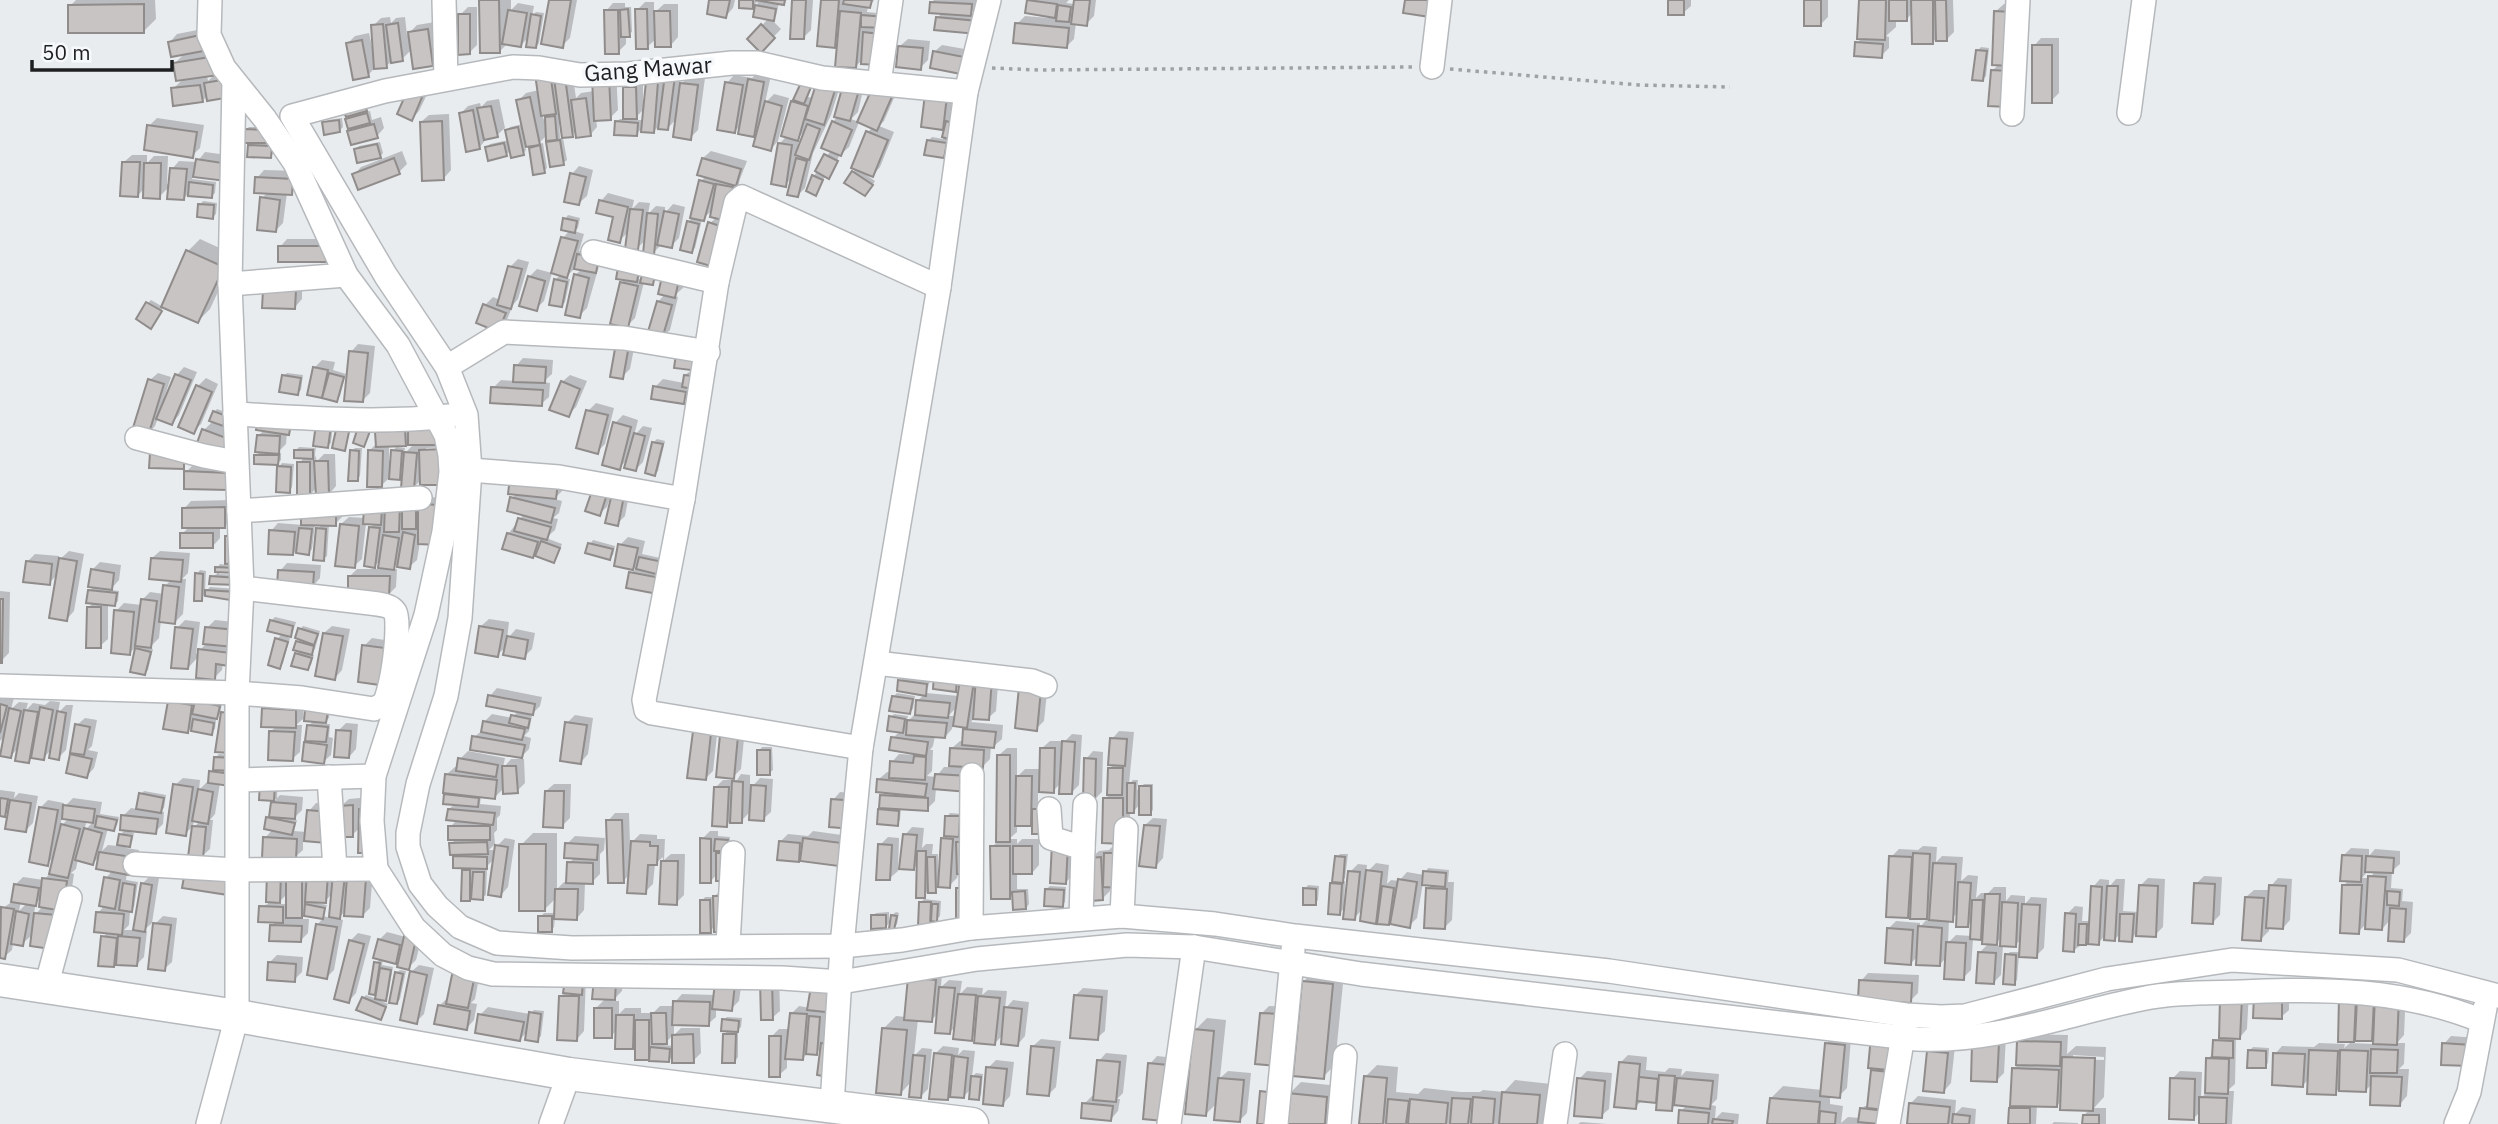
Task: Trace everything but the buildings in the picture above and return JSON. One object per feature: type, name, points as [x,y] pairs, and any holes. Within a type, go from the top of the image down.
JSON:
[{"type":"street","points":[[210,0],[209,35],[224,68],[295,163],[346,275],[398,345],[429,401],[451,415],[469,437],[471,470],[460,618],[446,696],[411,815],[408,847],[420,884],[460,927],[533,960]]},
{"type":"street","points":[[444,0],[446,79]]},
{"type":"street","points":[[879,83],[891,0]]},
{"type":"street","points":[[832,1105],[841,965],[862,748],[939,287],[966,92],[989,0]]},
{"type":"street","points":[[1432,67],[1440,0]]},
{"type":"street","points":[[2012,114],[2018,0]]},
{"type":"street","points":[[2129,113],[2144,0]]},
{"type":"street","name":"Gang Mawar","points":[[447,367],[386,276],[292,116],[385,91],[513,67],[580,75],[628,74],[757,63],[822,78],[966,92]]},
{"type":"street","points":[[208,1124],[237,1016],[237,693],[242,588],[230,284],[234,82]]},
{"type":"street","points":[[862,748],[652,713],[646,710],[644,700],[683,499],[717,282],[736,202],[742,197],[939,287]]},
{"type":"street","points":[[593,252],[717,282]]},
{"type":"street","points":[[230,284],[346,275]]},
{"type":"street","points":[[708,352],[624,338],[504,332],[447,367],[451,415],[446,435],[451,472],[444,532],[426,615],[374,776],[372,821],[376,869],[414,928],[443,955],[468,968],[493,974],[533,960],[841,965],[976,959],[1127,945],[1194,947],[1220,938]]},
{"type":"street","points":[[235,414],[328,420],[451,415]]},
{"type":"street","points":[[137,439],[236,462]]},
{"type":"street","points":[[471,470],[559,477],[683,499]]},
{"type":"street","points":[[239,511],[420,498]]},
{"type":"street","points":[[0,686],[237,693],[302,698],[374,709],[383,704],[390,689],[398,630],[396,613],[390,608],[379,604],[242,588]]},
{"type":"street","points":[[876,663],[1032,681],[1045,686]]},
{"type":"street","points":[[971,928],[972,775]]},
{"type":"street","points":[[237,780],[374,776]]},
{"type":"street","points":[[329,777],[335,869]]},
{"type":"street","points":[[1082,919],[1086,805]]},
{"type":"street","points":[[1049,809],[1051,838],[1083,848]]},
{"type":"street","points":[[1122,916],[1126,829]]},
{"type":"street","points":[[727,946],[733,853]]},
{"type":"street","points":[[135,864],[235,870],[376,869]]},
{"type":"street","points":[[46,987],[70,898]]},
{"type":"street","points":[[588,962],[727,946],[782,963],[841,965],[902,940],[971,928],[1122,916],[1220,938],[1294,950],[1609,971],[1904,1027],[1942,1041],[2021,1029],[2069,1015],[2175,993],[2232,976],[2298,988],[2398,970],[2446,981],[2487,1006],[2469,1092],[2456,1124]]},
{"type":"street","points":[[1169,1124],[1194,947]]},
{"type":"street","points":[[1294,950],[1361,974],[1904,1027],[1941,1017],[1965,1016],[2107,979],[2232,976],[2344,978]]},
{"type":"street","points":[[1276,1124],[1294,950]]},
{"type":"street","points":[[0,980],[237,1016],[569,1074],[972,1124]]},
{"type":"street","points":[[1888,1124],[1904,1027]]},
{"type":"street","points":[[1555,1124],[1565,1054]]},
{"type":"street","points":[[1339,1124],[1345,1056]]},
{"type":"street","points":[[551,1124],[569,1074]]},
{"type":"path","points":[[972,67],[1038,70],[1432,67],[1639,85],[1730,87]]}]
